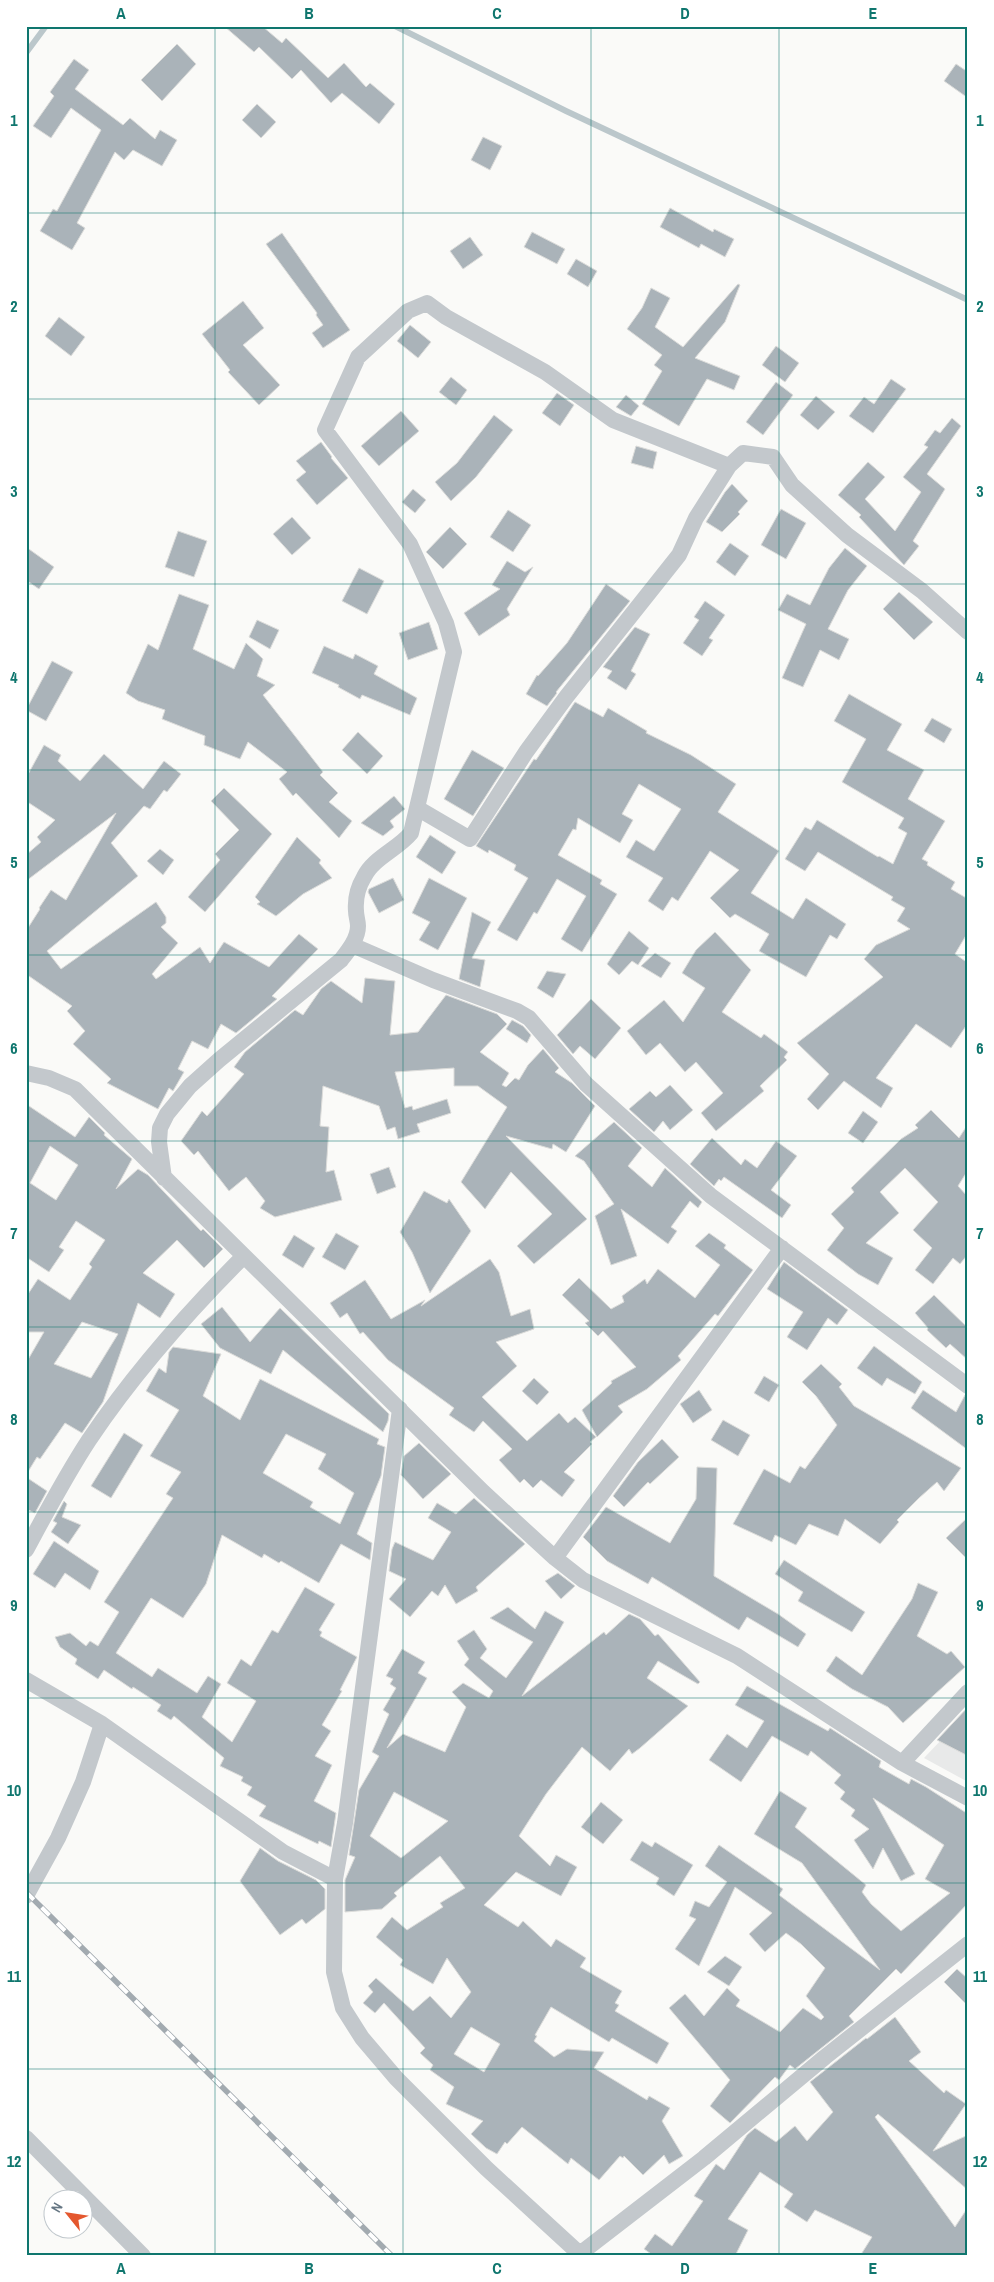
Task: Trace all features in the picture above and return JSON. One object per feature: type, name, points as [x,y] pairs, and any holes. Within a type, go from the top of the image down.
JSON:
[{"type":"street","points":[[164,1178],[159,1142],[160,1128],[167,1114],[190,1086],[334,966],[352,945],[358,927],[356,910],[357,892],[364,875],[378,861],[404,842],[411,833],[454,652],[446,623],[410,544],[325,430],[358,357],[408,312],[427,303],[446,317],[545,372],[613,420],[729,466]]},
{"type":"street","points":[[417,808],[470,839],[526,752],[567,696],[679,555],[696,518],[729,466],[743,453],[773,457],[792,485],[847,536],[922,591],[968,632]]},
{"type":"street","points":[[352,945],[433,980],[516,1011],[529,1018],[586,1084],[711,1196],[968,1386]]},
{"type":"street","points":[[26,1073],[49,1078],[75,1089],[483,1492],[583,1580],[737,1656],[902,1763],[968,1798]]},
{"type":"street","points":[[556,1558],[782,1248]]},
{"type":"street","points":[[26,1550],[84,1448],[131,1381],[196,1304],[244,1256]]},
{"type":"street","points":[[400,1409],[345,1823],[334,1879],[334,1972],[343,2008],[362,2038],[396,2078],[486,2168],[580,2255],[704,2158],[825,2057],[968,1944]]},
{"type":"street","points":[[26,1680],[102,1724],[284,1852],[334,1879]]},
{"type":"street","points":[[902,1763],[968,1692]]},
{"type":"street","points":[[26,1896],[58,1838],[83,1782],[102,1724]]},
{"type":"street","points":[[26,2138],[143,2256]]},
{"type":"shaded area","points":[[968,1712],[968,1782],[924,1758]]},
{"type":"building","points":[[224,26],[262,26],[282,43],[286,38],[328,78],[344,63],[366,87],[370,83],[395,104],[379,124],[342,93],[331,103],[301,70],[292,79],[259,47],[254,52]]},
{"type":"building","points":[[177,44],[196,64],[162,101],[141,80]]},
{"type":"building","points":[[74,59],[89,70],[75,89],[123,125],[130,118],[155,139],[160,130],[177,140],[162,166],[133,150],[124,160],[115,152],[77,223],[85,228],[72,250],[40,231],[53,209],[57,211],[101,130],[71,108],[51,138],[33,126],[54,96],[50,92]]},
{"type":"building","points":[[956,64],[968,72],[968,98],[944,81]]},
{"type":"building","points":[[257,104],[276,122],[261,138],[242,120]]},
{"type":"building","points":[[483,137],[502,146],[490,170],[471,160]]},
{"type":"building","points":[[670,208],[713,232],[714,229],[734,239],[725,257],[701,244],[699,248],[660,227]]},
{"type":"building","points":[[532,232],[565,249],[557,264],[524,247]]},
{"type":"building","points":[[282,233],[350,330],[323,348],[312,333],[323,325],[316,315],[317,313],[266,244]]},
{"type":"building","points":[[470,237],[483,255],[463,269],[450,251]]},
{"type":"building","points":[[576,259],[597,271],[588,287],[567,274]]},
{"type":"building","points":[[738,284],[740,285],[725,322],[695,358],[740,376],[734,390],[707,379],[679,426],[642,404],[662,371],[654,365],[662,355],[627,329],[642,308],[651,288],[670,298],[655,327],[683,347]]},
{"type":"building","points":[[243,301],[264,328],[243,345],[280,385],[259,405],[228,372],[230,370],[202,334]]},
{"type":"building","points":[[59,317],[85,337],[71,356],[45,336]]},
{"type":"building","points":[[410,325],[431,342],[418,358],[397,341]]},
{"type":"building","points":[[776,346],[799,363],[785,382],[762,365]]},
{"type":"building","points":[[451,377],[467,390],[456,405],[439,392]]},
{"type":"building","points":[[891,379],[906,389],[873,433],[849,416],[864,397],[874,404]]},
{"type":"building","points":[[776,382],[793,395],[763,435],[746,422]]},
{"type":"building","points":[[557,393],[574,405],[560,426],[542,413]]},
{"type":"building","points":[[626,395],[639,406],[631,416],[616,407]]},
{"type":"building","points":[[816,396],[835,412],[818,430],[800,415]]},
{"type":"building","points":[[401,411],[419,431],[379,466],[361,446]]},
{"type":"building","points":[[494,415],[513,430],[476,477],[451,501],[435,482],[457,463]]},
{"type":"building","points":[[952,418],[961,426],[927,474],[945,489],[913,541],[919,546],[904,565],[859,517],[861,515],[838,495],[868,462],[885,477],[865,499],[895,531],[921,492],[903,477],[928,447],[924,445],[935,430],[940,433]]},
{"type":"building","points":[[321,442],[331,458],[348,478],[317,505],[296,480],[306,472],[296,461]]},
{"type":"building","points":[[636,446],[657,452],[653,469],[631,463]]},
{"type":"building","points":[[732,484],[748,501],[738,512],[740,514],[722,532],[706,522]]},
{"type":"building","points":[[413,489],[426,500],[415,513],[402,502]]},
{"type":"building","points":[[781,509],[806,523],[786,559],[761,545]]},
{"type":"building","points":[[508,510],[531,525],[513,552],[490,537]]},
{"type":"building","points":[[292,517],[311,538],[292,555],[273,534]]},
{"type":"building","points":[[450,527],[467,544],[443,569],[426,552]]},
{"type":"building","points":[[178,531],[207,541],[194,577],[165,567]]},
{"type":"building","points":[[730,543],[749,556],[735,576],[716,562]]},
{"type":"building","points":[[26,547],[54,567],[39,589],[26,580]]},
{"type":"building","points":[[845,548],[867,566],[848,590],[828,629],[849,639],[839,660],[820,650],[803,687],[782,678],[806,624],[778,610],[787,594],[810,605],[829,568]]},
{"type":"building","points":[[507,561],[525,572],[533,567],[507,609],[510,615],[479,636],[464,613],[500,589],[492,585]]},
{"type":"building","points":[[359,568],[384,581],[367,614],[342,601]]},
{"type":"building","points":[[606,584],[630,601],[556,692],[547,706],[526,694],[537,675],[567,643]]},
{"type":"building","points":[[899,592],[933,622],[914,640],[883,609]]},
{"type":"building","points":[[179,594],[209,605],[193,649],[234,669],[246,643],[263,659],[257,676],[275,685],[263,695],[323,772],[320,775],[338,793],[329,802],[352,821],[339,838],[296,793],[293,796],[279,779],[287,772],[248,742],[240,759],[204,745],[205,736],[162,719],[165,710],[138,701],[126,693],[148,644],[158,650]]},
{"type":"building","points":[[705,601],[725,615],[709,638],[713,640],[702,656],[683,643],[699,620],[694,617]]},
{"type":"building","points":[[257,620],[279,630],[270,649],[249,637]]},
{"type":"building","points":[[429,622],[438,649],[408,660],[399,633]]},
{"type":"building","points":[[635,627],[650,634],[631,671],[636,674],[626,690],[607,678],[612,671],[603,667]]},
{"type":"building","points":[[324,646],[353,659],[355,654],[378,666],[374,674],[417,698],[410,715],[362,695],[360,699],[338,687],[339,685],[312,673]]},
{"type":"building","points":[[52,661],[73,672],[46,721],[26,710]]},
{"type":"building","points":[[849,694],[902,724],[887,750],[924,770],[908,799],[945,821],[922,859],[928,862],[927,865],[955,882],[951,889],[968,899],[968,932],[955,954],[968,963],[968,1023],[951,1048],[916,1024],[876,1078],[893,1088],[881,1108],[844,1081],[818,1110],[807,1099],[829,1074],[797,1043],[883,977],[864,959],[876,945],[910,929],[897,921],[905,908],[891,900],[893,897],[818,852],[805,871],[785,859],[805,827],[811,830],[817,820],[893,864],[907,833],[898,828],[904,818],[842,782],[866,739],[834,721]]},
{"type":"building","points":[[575,702],[603,717],[608,708],[647,731],[646,733],[691,755],[736,784],[718,812],[779,851],[751,893],[793,919],[806,898],[846,924],[837,939],[830,935],[806,977],[759,951],[769,934],[735,914],[730,918],[710,898],[739,870],[710,851],[678,901],[672,897],[663,911],[648,901],[663,878],[626,857],[636,840],[654,851],[681,809],[639,784],[622,814],[633,820],[620,843],[578,818],[576,830],[573,829],[558,855],[602,880],[600,884],[617,894],[582,952],[561,939],[586,896],[557,879],[537,914],[534,912],[517,941],[497,930],[528,878],[514,870],[516,865],[489,850],[488,853],[476,846]]},
{"type":"building","points":[[932,718],[952,729],[944,743],[924,731]]},
{"type":"building","points":[[358,732],[383,756],[367,774],[342,750]]},
{"type":"building","points":[[44,745],[61,755],[58,761],[80,781],[104,754],[143,789],[164,761],[181,774],[167,792],[164,790],[150,809],[144,806],[111,843],[138,876],[47,951],[61,969],[156,902],[166,917],[166,923],[161,927],[178,943],[152,974],[156,979],[200,947],[210,963],[224,942],[269,967],[299,934],[318,949],[272,996],[277,999],[236,1033],[221,1024],[208,1049],[192,1041],[178,1069],[184,1072],[173,1091],[169,1088],[158,1109],[107,1083],[111,1079],[73,1044],[85,1031],[67,1011],[72,1006],[26,974],[26,931],[51,890],[66,900],[116,813],[26,881],[26,855],[41,842],[37,837],[55,820],[26,801],[26,778]]},
{"type":"building","points":[[472,750],[504,768],[473,816],[444,799]]},
{"type":"building","points":[[224,788],[272,834],[205,912],[188,897],[220,860],[215,854],[239,830],[211,801]]},
{"type":"building","points":[[394,796],[405,809],[390,821],[394,827],[383,836],[361,823]]},
{"type":"building","points":[[430,835],[456,852],[442,874],[416,857]]},
{"type":"building","points":[[297,837],[321,860],[319,863],[332,878],[303,894],[276,916],[257,904],[260,902],[255,897]]},
{"type":"building","points":[[160,849],[174,860],[163,875],[147,861]]},
{"type":"building","points":[[393,878],[404,900],[379,913],[368,892],[369,889]]},
{"type":"building","points":[[429,878],[467,898],[438,950],[419,940],[430,922],[412,913]]},
{"type":"building","points":[[472,912],[491,922],[472,958],[485,960],[480,987],[459,979]]},
{"type":"building","points":[[629,931],[649,948],[638,965],[632,961],[619,975],[607,964]]},
{"type":"building","points":[[715,932],[751,970],[722,1012],[761,1038],[764,1034],[788,1052],[784,1057],[787,1060],[760,1086],[764,1091],[716,1131],[701,1113],[723,1093],[696,1062],[685,1072],[660,1043],[646,1055],[627,1031],[664,1000],[683,1022],[705,988],[682,973],[696,950]]},
{"type":"building","points":[[655,953],[671,963],[661,978],[641,966]]},
{"type":"building","points":[[547,971],[566,974],[553,998],[537,988]]},
{"type":"building","points":[[365,978],[395,981],[390,1035],[418,1032],[446,995],[497,1014],[507,1024],[480,1052],[509,1073],[502,1085],[506,1087],[515,1078],[519,1080],[528,1065],[543,1049],[559,1068],[555,1072],[572,1083],[595,1106],[566,1152],[553,1144],[552,1149],[506,1136],[587,1219],[534,1264],[517,1246],[552,1214],[511,1172],[485,1209],[461,1182],[507,1107],[478,1086],[454,1086],[454,1068],[395,1072],[405,1108],[412,1106],[413,1110],[447,1099],[451,1113],[417,1124],[420,1132],[398,1139],[395,1127],[387,1130],[379,1106],[323,1086],[320,1126],[329,1127],[326,1172],[334,1170],[342,1200],[275,1217],[260,1208],[265,1201],[246,1177],[229,1191],[198,1151],[194,1155],[181,1141],[202,1111],[207,1116],[244,1074],[234,1067],[245,1052],[295,1010],[303,1015],[321,989],[331,981],[362,1003]]},
{"type":"building","points":[[591,999],[621,1028],[595,1059],[580,1046],[573,1054],[557,1035]]},
{"type":"building","points":[[512,1020],[523,1026],[531,1035],[527,1043],[506,1029]]},
{"type":"building","points":[[670,1085],[693,1110],[670,1130],[663,1121],[654,1132],[629,1109],[650,1091],[656,1097]]},
{"type":"building","points":[[26,1104],[75,1137],[89,1117],[105,1133],[104,1135],[132,1159],[116,1189],[138,1169],[148,1175],[201,1231],[203,1229],[223,1249],[204,1268],[177,1240],[143,1273],[175,1294],[160,1318],[138,1303],[103,1402],[82,1433],[65,1423],[40,1459],[37,1457],[26,1475],[26,1363],[44,1332],[26,1332],[26,1297],[38,1279],[70,1300],[92,1267],[89,1264],[105,1240],[76,1221],[59,1247],[64,1250],[49,1272],[26,1257]],"holes":[[[50,1146],[78,1165],[56,1200],[30,1183]],[[82,1322],[118,1334],[91,1378],[54,1364]]]},
{"type":"building","points":[[931,1110],[959,1138],[968,1124],[968,1170],[958,1186],[968,1197],[968,1254],[960,1264],[953,1258],[933,1284],[915,1270],[932,1248],[913,1230],[938,1202],[905,1168],[880,1192],[899,1213],[866,1243],[893,1258],[878,1285],[858,1274],[827,1250],[844,1228],[831,1214],[854,1192],[851,1188],[901,1139],[918,1128],[915,1125]]},
{"type":"building","points":[[863,1111],[878,1122],[863,1143],[848,1133]]},
{"type":"building","points":[[614,1122],[642,1148],[628,1166],[652,1187],[665,1168],[702,1202],[698,1208],[690,1201],[671,1227],[677,1231],[668,1244],[621,1209],[637,1256],[611,1265],[595,1216],[614,1204],[584,1161],[575,1156]]},
{"type":"building","points":[[712,1138],[741,1165],[745,1159],[757,1168],[776,1141],[797,1156],[771,1190],[791,1205],[782,1218],[724,1177],[721,1181],[719,1179],[714,1186],[690,1164]]},
{"type":"building","points":[[389,1167],[396,1187],[377,1194],[370,1174]]},
{"type":"building","points":[[424,1191],[447,1203],[449,1199],[471,1231],[430,1293],[412,1252],[400,1232]]},
{"type":"building","points":[[336,1233],[359,1246],[345,1270],[322,1257]]},
{"type":"building","points":[[709,1233],[726,1245],[724,1248],[753,1270],[718,1316],[715,1314],[678,1356],[681,1360],[647,1389],[618,1406],[623,1412],[597,1437],[582,1410],[612,1383],[611,1381],[636,1367],[603,1331],[598,1336],[585,1323],[589,1321],[562,1295],[579,1278],[611,1309],[624,1302],[622,1296],[645,1279],[647,1284],[658,1269],[695,1298],[720,1265],[695,1246]]},
{"type":"building","points":[[294,1235],[315,1248],[303,1268],[282,1255]]},
{"type":"building","points":[[490,1259],[499,1272],[511,1316],[530,1309],[534,1329],[496,1342],[517,1366],[482,1397],[527,1441],[559,1413],[568,1423],[575,1417],[596,1437],[590,1442],[592,1444],[564,1472],[575,1480],[562,1497],[541,1480],[533,1488],[524,1479],[520,1483],[499,1460],[512,1449],[483,1421],[474,1432],[449,1415],[454,1408],[388,1360],[363,1332],[360,1334],[347,1313],[340,1318],[330,1303],[365,1280],[391,1319],[425,1300],[421,1306]]},
{"type":"building","points":[[784,1262],[848,1310],[837,1325],[828,1318],[807,1350],[787,1337],[803,1312],[767,1289]]},
{"type":"building","points":[[934,1295],[968,1328],[968,1360],[950,1344],[946,1348],[927,1330],[928,1328],[915,1313]]},
{"type":"building","points":[[222,1307],[250,1342],[280,1308],[389,1414],[383,1432],[283,1350],[271,1374],[220,1348],[201,1324]]},
{"type":"building","points":[[874,1346],[922,1382],[915,1394],[887,1378],[882,1386],[857,1368]]},
{"type":"building","points":[[173,1347],[221,1354],[203,1396],[240,1420],[260,1379],[379,1439],[377,1444],[385,1447],[381,1476],[357,1534],[372,1543],[370,1560],[341,1544],[319,1583],[281,1561],[279,1563],[264,1554],[262,1558],[222,1535],[206,1584],[183,1618],[151,1598],[116,1653],[152,1677],[158,1668],[197,1693],[208,1676],[221,1684],[202,1717],[232,1742],[256,1701],[227,1683],[241,1659],[251,1666],[272,1630],[278,1633],[305,1587],[335,1604],[319,1630],[322,1632],[320,1636],[357,1657],[340,1690],[342,1691],[322,1725],[331,1731],[315,1756],[332,1765],[314,1801],[336,1813],[331,1847],[319,1841],[318,1844],[259,1816],[266,1806],[247,1795],[252,1787],[241,1781],[243,1777],[220,1766],[224,1758],[174,1716],[171,1720],[157,1711],[161,1705],[133,1687],[132,1689],[104,1670],[98,1679],[75,1664],[77,1659],[60,1647],[55,1637],[70,1633],[86,1646],[90,1641],[98,1646],[119,1612],[104,1602],[173,1498],[166,1494],[181,1472],[150,1456],[179,1410],[146,1391],[159,1368],[166,1373],[169,1352]],"holes":[[[286,1434],[326,1454],[318,1469],[354,1493],[340,1524],[310,1507],[313,1502],[263,1473]]]},
{"type":"building","points":[[821,1364],[842,1384],[839,1387],[854,1406],[961,1468],[944,1491],[937,1482],[919,1498],[897,1520],[899,1522],[880,1544],[845,1519],[838,1536],[809,1524],[796,1545],[775,1535],[772,1542],[733,1524],[764,1469],[790,1483],[800,1466],[805,1469],[837,1425],[816,1396],[802,1382]]},
{"type":"building","points":[[764,1376],[779,1385],[769,1402],[754,1393]]},
{"type":"building","points":[[534,1378],[549,1392],[537,1405],[522,1391]]},
{"type":"building","points":[[699,1390],[712,1410],[693,1423],[680,1404]]},
{"type":"building","points":[[923,1390],[956,1412],[965,1395],[968,1396],[968,1450],[911,1408]]},
{"type":"building","points":[[723,1420],[750,1435],[738,1456],[711,1440]]},
{"type":"building","points":[[124,1433],[143,1445],[111,1498],[91,1486]]},
{"type":"building","points":[[662,1439],[679,1457],[650,1484],[648,1482],[624,1507],[613,1496],[638,1462]]},
{"type":"building","points":[[419,1443],[451,1474],[423,1499],[401,1475],[404,1456]]},
{"type":"building","points":[[697,1467],[717,1468],[714,1576],[778,1614],[806,1634],[798,1647],[747,1617],[739,1630],[652,1577],[648,1584],[607,1561],[583,1537],[606,1507],[670,1543],[696,1499]]},
{"type":"building","points":[[26,1477],[47,1491],[35,1513],[26,1509]]},
{"type":"building","points":[[474,1498],[525,1544],[476,1587],[478,1591],[456,1604],[445,1585],[438,1596],[432,1591],[410,1617],[389,1599],[406,1579],[389,1571],[392,1549],[395,1542],[433,1560],[451,1532],[428,1518],[437,1503],[456,1514]]},
{"type":"building","points":[[64,1501],[67,1504],[62,1517],[81,1525],[68,1544],[51,1532],[57,1523],[53,1521]]},
{"type":"building","points":[[968,1517],[968,1560],[946,1538]]},
{"type":"building","points":[[54,1541],[99,1571],[90,1590],[65,1573],[55,1588],[33,1574]]},
{"type":"building","points":[[784,1560],[865,1612],[852,1632],[798,1601],[803,1592],[775,1574]]},
{"type":"building","points":[[558,1573],[575,1586],[561,1599],[545,1581]]},
{"type":"building","points":[[918,1583],[938,1592],[917,1636],[947,1654],[951,1651],[965,1667],[903,1723],[888,1707],[852,1689],[826,1671],[836,1656],[862,1675],[912,1599]]},
{"type":"building","points":[[508,1607],[535,1629],[545,1611],[564,1622],[522,1696],[604,1632],[606,1635],[629,1614],[640,1619],[655,1636],[658,1634],[700,1682],[698,1684],[658,1661],[647,1678],[688,1706],[632,1754],[629,1749],[610,1771],[582,1747],[546,1794],[519,1836],[550,1866],[556,1855],[577,1867],[561,1896],[516,1872],[484,1905],[518,1927],[523,1921],[551,1947],[556,1939],[586,1958],[580,1967],[622,1991],[615,2003],[619,2005],[615,2011],[669,2043],[657,2064],[612,2038],[609,2042],[551,2007],[535,2035],[537,2036],[534,2041],[554,2057],[567,2049],[604,2052],[594,2068],[647,2100],[649,2096],[670,2108],[662,2121],[683,2156],[669,2164],[664,2155],[643,2175],[624,2156],[623,2158],[620,2156],[599,2180],[571,2158],[568,2164],[522,2127],[507,2144],[505,2142],[497,2154],[486,2148],[471,2134],[483,2121],[446,2104],[454,2087],[430,2070],[433,2065],[420,2053],[425,2048],[384,2003],[375,2013],[363,2003],[373,1992],[368,1986],[376,1978],[413,2011],[430,1996],[451,2018],[471,1992],[447,1958],[433,1984],[400,1965],[403,1960],[376,1937],[392,1917],[407,1930],[443,1907],[440,1903],[465,1888],[440,1856],[394,1893],[397,1896],[382,1909],[345,1912],[345,1880],[355,1857],[349,1855],[359,1790],[379,1756],[372,1752],[389,1714],[383,1710],[396,1688],[390,1684],[393,1679],[386,1676],[402,1649],[425,1662],[418,1673],[427,1678],[387,1748],[403,1734],[445,1752],[466,1707],[452,1692],[463,1683],[489,1698],[493,1691],[464,1665],[469,1659],[457,1641],[474,1630],[487,1649],[480,1658],[506,1678],[533,1642],[490,1618]],"holes":[[[394,1792],[448,1821],[401,1858],[370,1836]],[[471,2027],[500,2044],[484,2072],[454,2054]]]},
{"type":"building","points":[[747,1686],[828,1731],[830,1728],[881,1761],[879,1767],[909,1784],[911,1779],[968,1814],[968,1903],[901,1974],[896,1969],[849,2016],[854,2022],[795,2069],[790,2065],[779,2080],[775,2077],[730,2123],[710,2106],[730,2080],[669,2008],[685,1994],[704,2016],[727,1988],[740,2000],[736,2006],[780,2032],[803,2008],[821,2020],[824,2017],[806,1996],[825,1968],[801,1944],[786,1933],[765,1952],[749,1934],[772,1913],[735,1887],[699,1966],[675,1949],[696,1919],[689,1916],[695,1901],[709,1907],[727,1882],[705,1866],[719,1845],[783,1889],[779,1895],[880,1970],[802,1863],[754,1834],[780,1791],[807,1808],[795,1827],[866,1885],[862,1892],[871,1904],[901,1931],[950,1893],[925,1879],[944,1845],[873,1798],[915,1874],[901,1881],[883,1848],[873,1869],[854,1840],[869,1829],[851,1816],[855,1810],[840,1799],[845,1792],[834,1783],[841,1775],[811,1751],[808,1756],[772,1736],[741,1782],[709,1760],[727,1734],[747,1748],[764,1721],[735,1705]]},
{"type":"building","points":[[968,1707],[968,1756],[937,1740]]},
{"type":"building","points":[[601,1802],[623,1820],[603,1844],[581,1827]]},
{"type":"building","points":[[642,1841],[652,1847],[655,1842],[693,1865],[674,1896],[656,1884],[659,1878],[630,1860]]},
{"type":"building","points":[[260,1848],[278,1861],[316,1880],[325,1889],[325,1909],[306,1924],[302,1919],[280,1935],[240,1881]]},
{"type":"building","points":[[725,1956],[742,1967],[729,1986],[707,1972]]},
{"type":"building","points":[[957,1969],[968,1979],[968,2006],[944,1982]]},
{"type":"building","points":[[895,2017],[921,2052],[909,2061],[944,2093],[946,2090],[966,2104],[933,2151],[968,2135],[968,2190],[878,2114],[875,2117],[955,2227],[968,2207],[968,2256],[860,2256],[872,2237],[815,2210],[807,2222],[784,2207],[793,2194],[760,2172],[728,2219],[748,2230],[735,2256],[654,2256],[644,2249],[655,2234],[672,2246],[703,2201],[694,2196],[716,2164],[724,2170],[747,2135],[755,2128],[776,2142],[795,2126],[807,2141],[833,2112],[810,2082]]},
{"type":"waterway","points":[[26,53],[46,26]]},
{"type":"waterway","points":[[395,26],[566,111],[968,300]]},
{"type":"railway","points":[[26,1892],[392,2256]]}]
